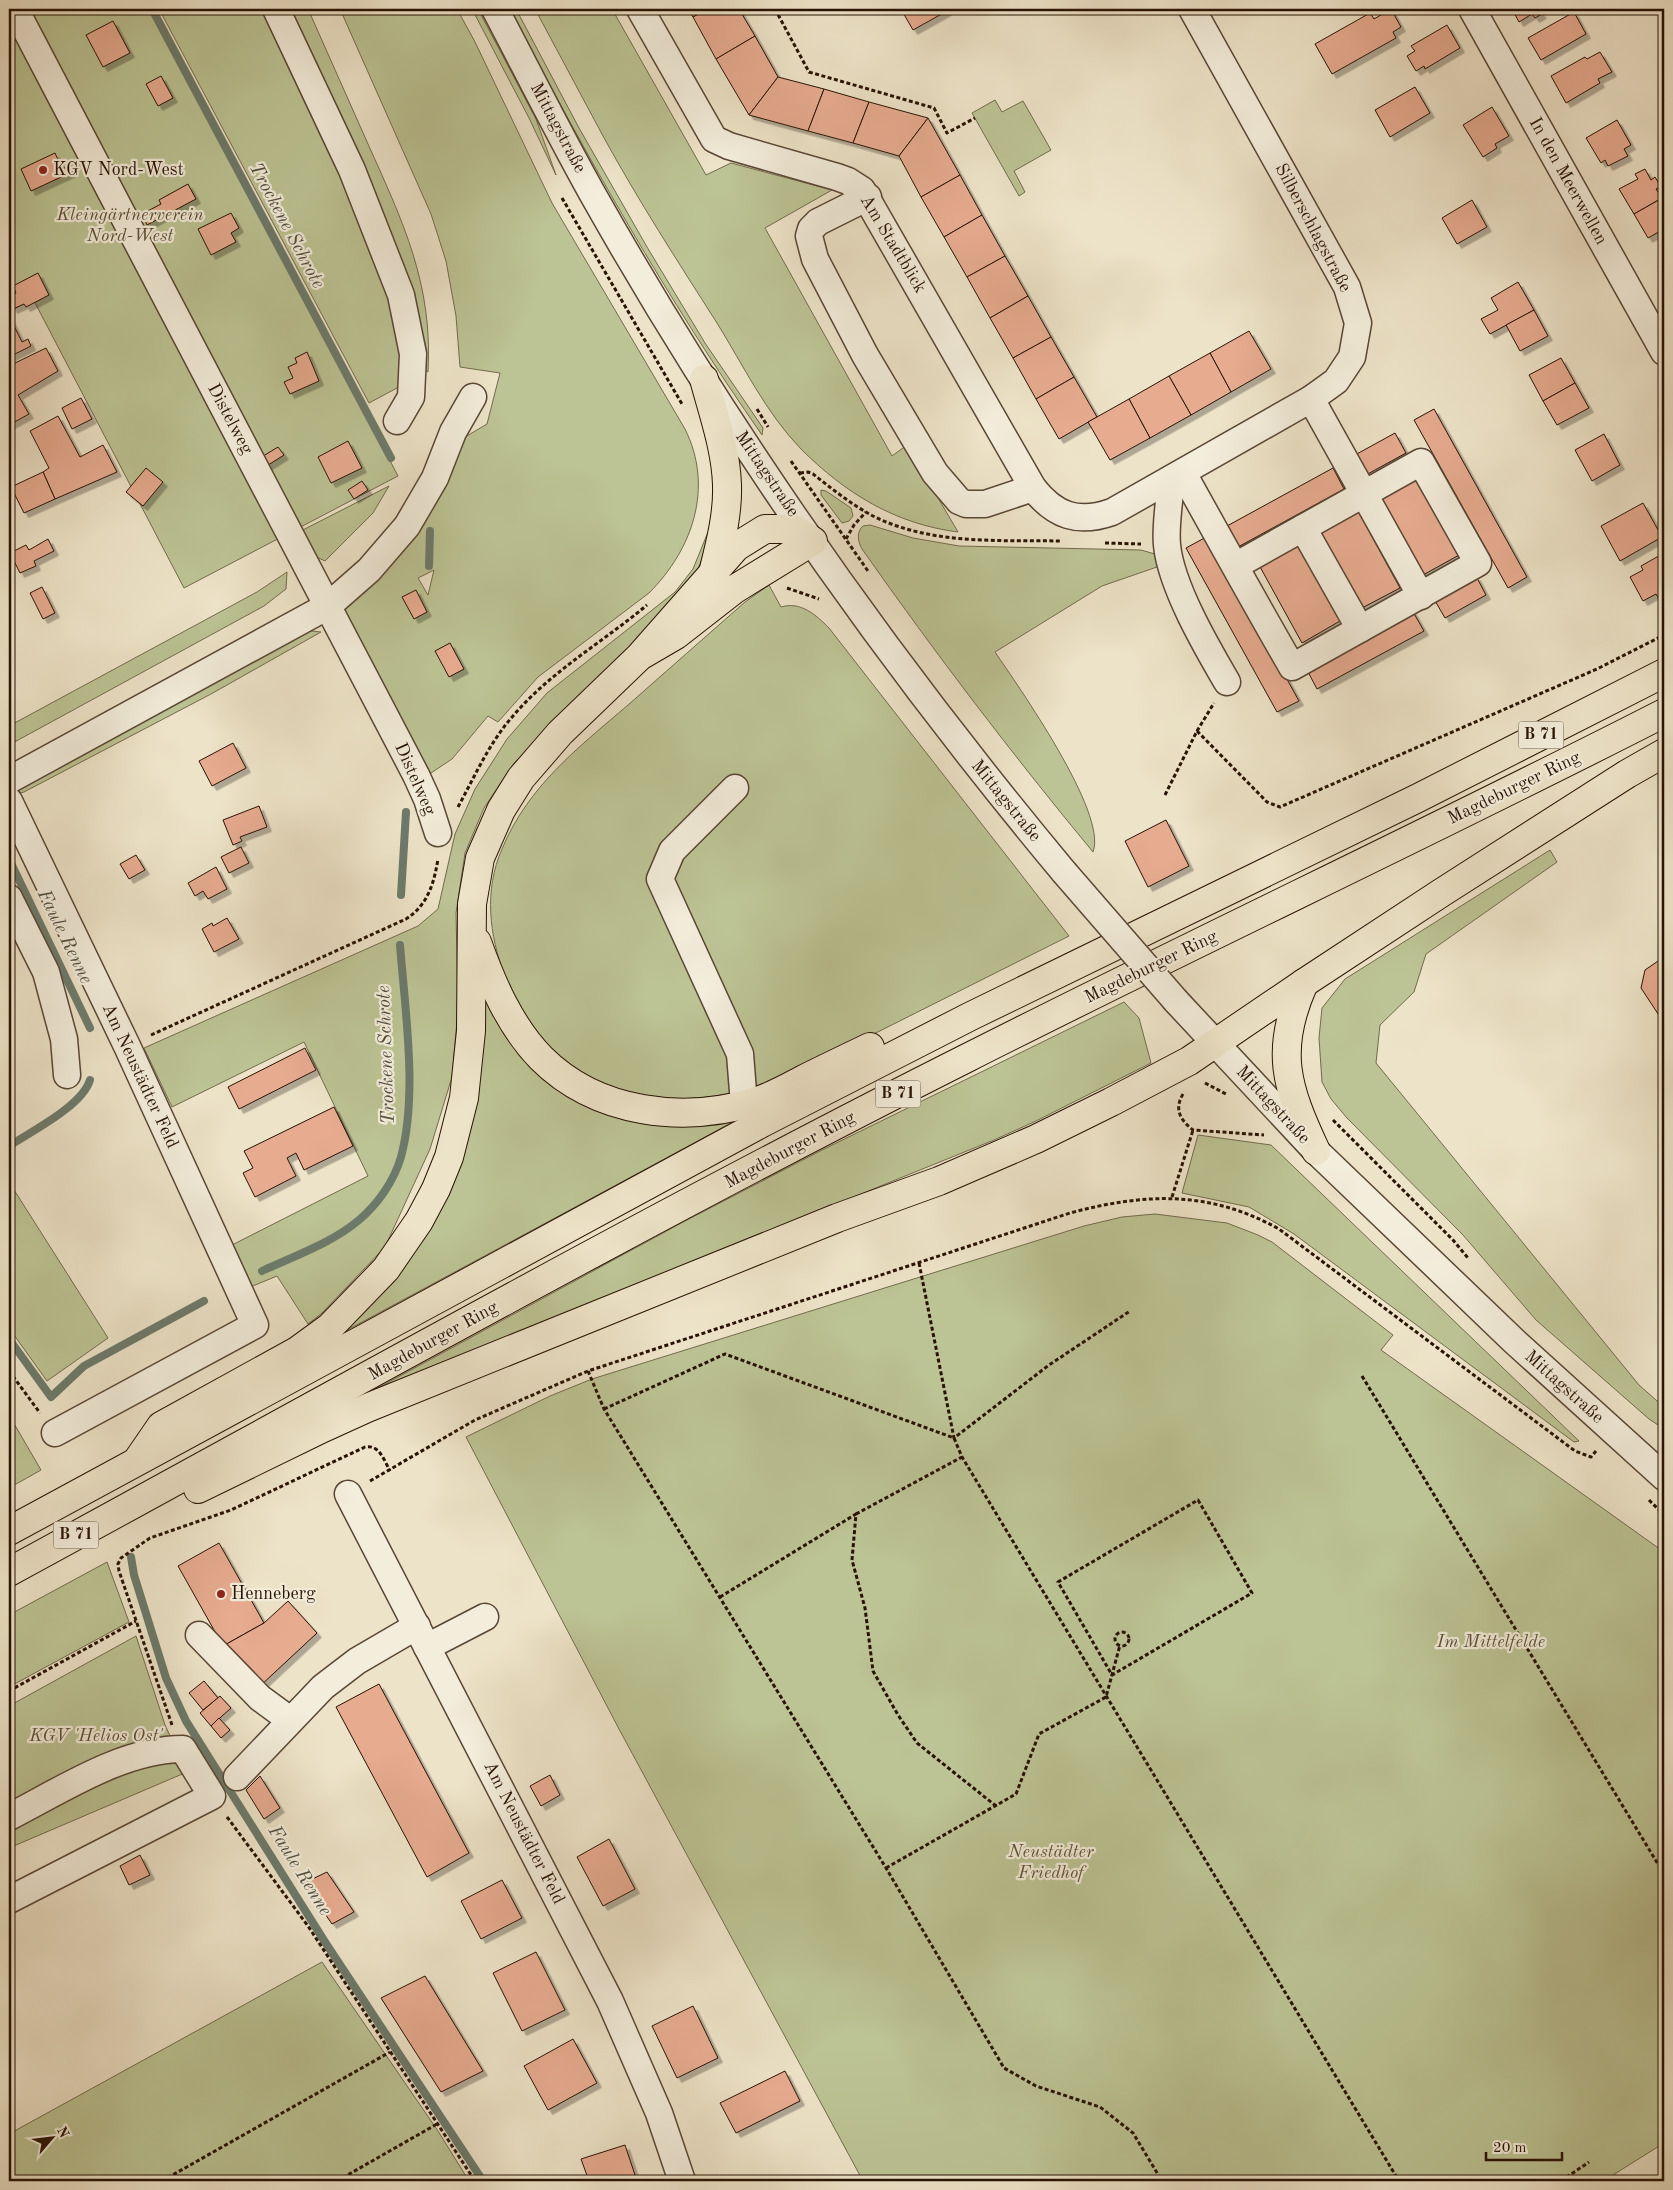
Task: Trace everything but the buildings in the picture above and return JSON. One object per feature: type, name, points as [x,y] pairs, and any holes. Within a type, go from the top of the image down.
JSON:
[{"type":"highway","points":[[704,379],[724,456],[727,484],[725,520],[714,571]]},
{"type":"highway","points":[[137,1461],[162,1426],[297,1351],[330,1327],[376,1280],[412,1234],[436,1190],[449,1156],[464,1098],[471,1031],[472,924],[475,884],[480,858],[511,794],[531,765],[560,732],[640,656],[736,547],[765,529],[794,529],[813,541],[735,589],[676,635],[640,656]]},
{"type":"highway","name":"Magdeburger Ring","points":[[9,1531],[762,1123],[971,1016],[1418,798],[1664,673]]},
{"type":"highway","name":"Magdeburger Ring","points":[[9,1572],[620,1240],[950,1067],[1521,786],[1664,713]]},
{"type":"highway","points":[[143,1499],[180,1498],[367,1408],[837,1218],[997,1156],[1111,1102],[1189,1061],[1216,1044],[1304,983],[1627,774],[1664,753]]},
{"type":"highway","points":[[472,924],[488,972],[510,1017],[541,1058],[562,1076],[601,1097],[651,1112],[690,1113],[744,1104],[773,1094],[928,1018],[971,1016]]},
{"type":"highway","points":[[1304,983],[1293,1007],[1286,1050],[1290,1088],[1316,1151]]},
{"type":"street","name":"Distelweg","points":[[15,9],[416,775],[427,799],[438,833]]},
{"type":"street","points":[[276,9],[352,170],[401,294],[413,354],[410,397],[397,420]]},
{"type":"street","name":"Mittagstraße","points":[[495,9],[592,192],[704,379],[776,489],[899,662],[982,771],[1064,872],[1176,1001],[1316,1151],[1514,1341],[1664,1478]]},
{"type":"street","name":"Am Stadtblick","points":[[640,9],[714,139],[737,148],[848,181],[862,190],[868,197],[1033,488],[1054,510],[1080,518]]},
{"type":"street","name":"Silberschlagstraße","points":[[1080,518],[1112,512],[1311,399],[1336,381],[1352,357],[1358,323],[1347,287],[1192,9]]},
{"type":"street","name":"In den Meerwellen","points":[[1472,9],[1664,352]]},
{"type":"street","points":[[868,197],[818,222],[811,229],[809,236],[815,259],[865,355],[935,473],[959,501],[966,504],[985,504],[1033,488]]},
{"type":"street","points":[[9,780],[328,606],[369,570],[407,526],[436,478],[453,432],[473,397]]},
{"type":"street","points":[[1311,399],[1421,596]]},
{"type":"street","points":[[1177,476],[1235,566],[1292,668],[1478,563],[1421,462],[1235,566]]},
{"type":"street","points":[[1177,476],[1167,544],[1173,574],[1203,642],[1227,682]]},
{"type":"street","points":[[1303,528],[1360,629]]},
{"type":"street","points":[[735,788],[672,851],[660,878],[740,1054],[744,1104]]},
{"type":"street","name":"Am Neustädter Feld","points":[[9,801],[127,1046],[255,1325],[55,1433]]},
{"type":"street","points":[[9,898],[46,972],[64,1039],[67,1075]]},
{"type":"street","name":"Am Neustädter Feld","points":[[348,1494],[610,2000],[656,2106],[682,2181]]},
{"type":"street","points":[[237,1777],[290,1720],[338,1675],[357,1661],[422,1636],[485,1617]]},
{"type":"street","points":[[199,1635],[260,1698],[290,1720]]},
{"type":"street","points":[[9,1817],[121,1762],[147,1754],[183,1750],[212,1796],[9,1900]]},
{"type":"path","points":[[775,9],[808,72],[934,108],[947,133],[975,118]]},
{"type":"path","name":"Mittagstraße","points":[[756,408],[771,433]]},
{"type":"path","name":"Mittagstraße","points":[[788,457],[873,580]]},
{"type":"path","points":[[846,539],[866,512]]},
{"type":"path","points":[[127,1046],[413,914],[424,904],[433,881],[438,860],[438,833],[458,806],[487,752],[513,715],[545,684],[649,603]]},
{"type":"path","points":[[1197,732],[1267,802],[1280,807],[1597,669],[1664,635]]},
{"type":"path","points":[[1165,795],[1197,732],[1227,682]]},
{"type":"path","points":[[1187,1091],[1179,1103],[1178,1113],[1185,1123],[1194,1130],[1269,1136]]},
{"type":"path","name":"Mittagstraße","points":[[1326,1114],[1453,1240],[1471,1262]]},
{"type":"path","points":[[1172,1197],[1194,1130]]},
{"type":"path","points":[[348,1494],[475,1420],[588,1371],[1082,1210],[1120,1202],[1172,1197],[1236,1209],[1254,1215],[1279,1229],[1575,1451],[1591,1457],[1598,1448]]},
{"type":"path","points":[[918,1263],[954,1438],[962,1456],[1399,2181]]},
{"type":"path","points":[[954,1438],[1049,1366],[1130,1311]]},
{"type":"path","points":[[604,1409],[724,1354],[954,1438]]},
{"type":"path","points":[[9,1371],[55,1433]]},
{"type":"path","points":[[588,1371],[604,1409],[886,1868],[1004,2068],[1036,2086],[1100,2107],[1133,2133],[1162,2181]]},
{"type":"path","points":[[1362,1376],[1664,1874]]},
{"type":"path","points":[[183,1750],[168,1716],[118,1564],[122,1556],[150,1538],[231,1510],[365,1447],[373,1446],[376,1448],[390,1471]]},
{"type":"path","points":[[720,1597],[856,1514],[962,1456]]},
{"type":"path","points":[[1198,1500],[1252,1593],[1112,1675],[1058,1582],[1198,1500]]},
{"type":"path","points":[[856,1514],[852,1560],[864,1608],[873,1671],[898,1715],[917,1743],[996,1806]]},
{"type":"path","points":[[9,1691],[136,1620]]},
{"type":"path","points":[[1122,1632],[1127,1634],[1129,1640],[1126,1644],[1120,1645],[1115,1639],[1117,1634],[1122,1632]]},
{"type":"path","points":[[886,1868],[1016,1794],[1039,1734],[1106,1697],[1120,1645]]},
{"type":"path","points":[[212,1796],[308,1926],[475,2181]]},
{"type":"path","points":[[162,2181],[390,2052]]},
{"type":"path","points":[[337,2181],[437,2124]]},
{"type":"path","points":[[1561,2181],[1589,2162]]},
{"type":"green space","name":"Kleingärtnerverein Nord-West","points":[[9,9],[155,9],[398,476],[184,588],[33,299],[10,311],[9,308]]},
{"type":"green space","points":[[159,9],[268,9],[394,297],[407,370],[397,388],[369,403]]},
{"type":"green space","points":[[285,9],[308,9],[404,227],[413,254],[426,310],[428,372],[424,369]]},
{"type":"green space","points":[[340,9],[457,9],[475,42],[552,203],[685,429],[694,451],[698,473],[698,495],[687,537],[677,557],[649,593],[538,677],[498,722],[488,716],[452,759],[425,777],[343,617],[348,598],[455,443],[487,424],[500,373],[460,367],[456,316],[446,261],[431,214]],"holes":[[[434,570],[428,595],[418,578]]]},
{"type":"green space","points":[[472,9],[478,9],[536,119],[556,175],[529,118]]},
{"type":"green space","points":[[509,9],[516,9],[579,128],[647,247],[705,343],[763,428],[762,435],[693,332],[629,226]]},
{"type":"green space","points":[[535,9],[612,9],[706,175],[731,163],[832,190],[765,228],[892,456],[907,445],[958,532],[913,522],[872,504],[835,479],[788,435],[766,404],[630,184]]},
{"type":"green space","points":[[995,100],[1002,112],[1023,101],[1051,150],[1014,171],[1025,192],[1019,196],[972,113]]},
{"type":"green space","points":[[389,486],[373,513],[325,561],[306,552],[297,533]]},
{"type":"green space","points":[[821,490],[826,491],[851,508],[853,516],[849,521],[842,523],[821,495]]},
{"type":"green space","points":[[870,525],[913,538],[959,546],[1141,550],[1155,554],[1157,567],[1102,586],[995,652],[1040,720],[1075,781],[1087,809],[1094,834],[1093,852],[975,703],[862,549],[859,531],[863,526]]},
{"type":"green space","points":[[713,531],[696,574],[660,617],[514,763],[484,808],[465,853],[456,913],[458,1009],[452,1077],[430,1149],[385,1247],[322,1313],[308,1324],[277,1276],[248,1288],[232,1245],[368,1176],[304,1042],[172,1107],[144,1048],[418,926],[438,909],[455,834],[475,789],[507,739],[547,693],[675,592],[693,569],[708,532]]},
{"type":"green space","points":[[287,572],[286,589],[264,606],[9,745],[9,726],[257,592]]},
{"type":"green space","points":[[769,585],[781,607],[795,606],[808,610],[829,628],[1069,936],[804,1069],[759,1086],[715,1096],[671,1099],[630,1093],[592,1079],[557,1055],[528,1021],[505,976],[495,945],[492,929],[491,896],[496,865],[513,826],[540,787],[556,769],[745,602]]},
{"type":"green space","points":[[302,630],[321,632],[211,694],[24,792],[16,794],[25,780]]},
{"type":"green space","points":[[1550,850],[1557,862],[1426,954],[1414,992],[1380,1025],[1376,1063],[1639,1385],[1664,1407],[1664,1429],[1649,1419],[1536,1320],[1463,1235],[1347,1118],[1331,1099],[1322,1082],[1319,1038],[1322,1008],[1345,979]]},
{"type":"green space","points":[[481,986],[554,1084],[744,1116],[338,1335],[425,1234]]},
{"type":"green space","points":[[1124,1002],[1139,1018],[1151,1063],[994,1140],[365,1395],[685,1221],[822,1150]]},
{"type":"green space","points":[[1198,1135],[1271,1145],[1579,1441],[1574,1442],[1294,1234],[1249,1207],[1182,1193]]},
{"type":"green space","points":[[9,1182],[108,1338],[47,1381],[9,1328]]},
{"type":"green space","name":"Neustädter Friedhof","points":[[1155,1214],[1227,1223],[1272,1242],[1393,1335],[1381,1350],[1664,1552],[1664,2143],[1613,2175],[1617,2181],[863,2181],[619,1729],[466,1437],[550,1396],[592,1379],[1084,1226],[1122,1217]]},
{"type":"green space","points":[[9,1415],[41,1470],[9,1488]]},
{"type":"green space","points":[[107,1562],[129,1622],[9,1687],[9,1615]]},
{"type":"green space","name":"KGV 'Helios Ost'","points":[[136,1636],[165,1725],[187,1772],[9,1848],[9,1706]]},
{"type":"green space","points":[[322,1962],[438,2131],[469,2181],[9,2181],[9,2134]]},
{"type":"waterway","name":"Trockene Schrote","points":[[152,9],[391,458]]},
{"type":"waterway","name":"Trockene Schrote","points":[[429,566],[430,531]]},
{"type":"waterway","name":"Trockene Schrote","points":[[401,895],[406,812]]},
{"type":"waterway","name":"Faule Renne","points":[[9,859],[90,1028]]},
{"type":"waterway","name":"Trockene Schrote","points":[[262,1271],[337,1236],[359,1220],[373,1207],[384,1192],[398,1166],[406,1132],[409,1106],[409,1052],[400,945]]},
{"type":"waterway","name":"Faule Renne","points":[[9,1146],[67,1108],[85,1090],[90,1080]]},
{"type":"waterway","name":"Trockene Schrote","points":[[9,1339],[51,1397],[84,1366],[204,1301]]},
{"type":"waterway","name":"Faule Renne","points":[[131,1557],[134,1575],[166,1678],[186,1721],[325,1942],[483,2181]]},
{"type":"place","name":"KGV Nord-West","points":[[43,170]]},
{"type":"place","name":"Henneberg","points":[[221,1594]]},
{"type":"park label","name":"Im Mittelfelde","points":[[1491,1642]]}]
